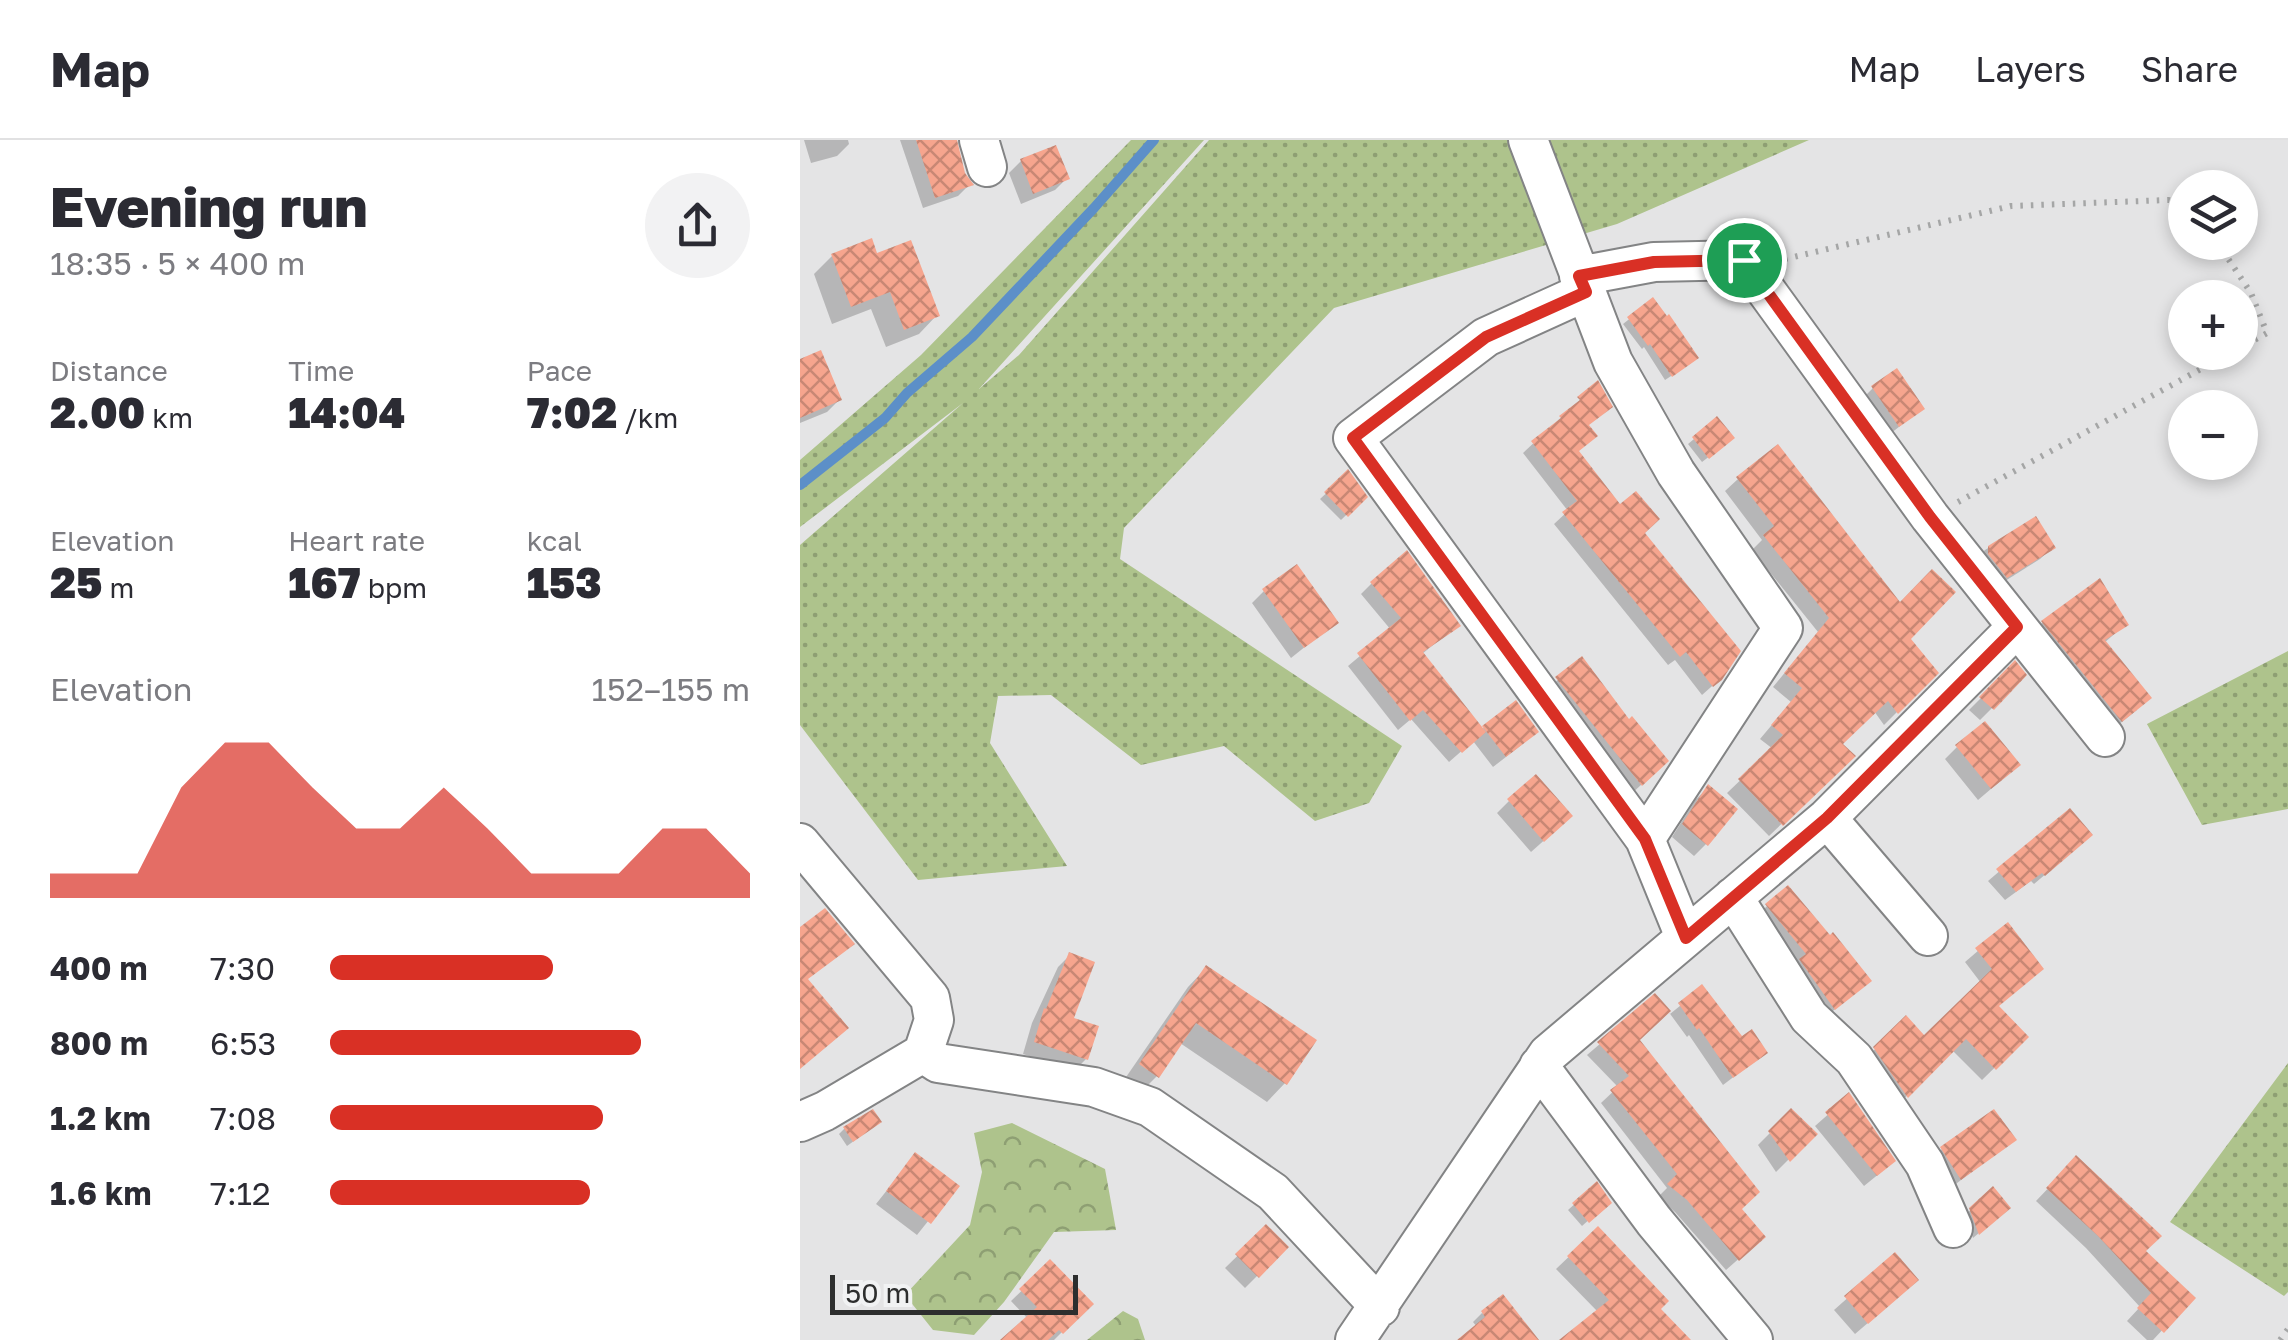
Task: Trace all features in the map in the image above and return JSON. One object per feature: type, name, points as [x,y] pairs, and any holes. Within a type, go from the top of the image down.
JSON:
[{"type":"street","points":[[1528,140],[1613,362],[1676,473],[1783,628],[1645,839]]},
{"type":"street","points":[[1686,938],[1645,839],[1353,438],[1486,337],[1582,284],[1654,262],[1744,260],[1930,517],[2105,737]]},
{"type":"street","points":[[1355,1340],[1548,1054],[1827,818],[2017,627]]},
{"type":"street","points":[[1827,818],[1928,936]]},
{"type":"street","points":[[800,842],[930,998],[934,1020],[923,1052],[800,1122]]},
{"type":"street","points":[[1733,897],[1809,1018],[1854,1059],[1925,1164],[1952,1228]]},
{"type":"street","points":[[923,1052],[938,1063],[1094,1088],[1150,1107],[1273,1192],[1380,1306]]},
{"type":"street","points":[[1539,1066],[1654,1222],[1754,1340]]},
{"type":"path","points":[[1744,260],[1820,253],[2012,206],[2168,200]]},
{"type":"path","points":[[2258,312],[2266,334],[2258,338]]},
{"type":"path","points":[[1930,517],[2199,370]]},
{"type":"path","points":[[2280,1340],[2288,1330]]},
{"type":"green space","points":[[1131,140],[1204,140],[979,389],[1019,355],[1209,140],[1809,140],[1617,224],[1334,308],[1124,528],[1120,559],[1402,746],[1369,803],[1315,821],[1224,746],[1141,765],[1051,695],[998,696],[990,743],[1067,866],[918,880],[800,725],[800,545],[963,403],[800,527],[800,460],[921,355]]},
{"type":"green space","points":[[2288,651],[2288,809],[2202,825],[2147,724]]},
{"type":"green space","points":[[2288,1063],[2288,1292],[2284,1296],[2170,1222]]},
{"type":"green space","points":[[1012,1123],[1105,1169],[1116,1230],[1054,1232],[1004,1302],[974,1335],[933,1330],[905,1295],[970,1225],[982,1172],[974,1133]]},
{"type":"green space","points":[[1123,1311],[1138,1319],[1145,1340],[1087,1340]]},
{"type":"building","points":[[916,140],[957,140],[965,173],[974,185],[935,198]]},
{"type":"building","points":[[1056,145],[1070,179],[1033,194],[1020,159]]},
{"type":"building","points":[[872,238],[877,253],[911,240],[940,316],[904,330],[890,292],[851,307],[831,254]]},
{"type":"building","points":[[1653,297],[1699,358],[1672,377],[1627,317]]},
{"type":"building","points":[[821,350],[842,400],[800,418],[800,359]]},
{"type":"building","points":[[1897,368],[1925,409],[1899,427],[1871,386]]},
{"type":"building","points":[[1598,380],[1613,407],[1589,425],[1598,436],[1579,451],[1620,504],[1636,491],[1660,519],[1645,533],[1741,651],[1713,687],[1686,652],[1680,657],[1562,512],[1577,501],[1531,441],[1561,418],[1580,400],[1577,397]]},
{"type":"building","points":[[1717,416],[1735,438],[1709,459],[1692,437]]},
{"type":"building","points":[[1778,444],[1900,602],[1932,569],[1956,592],[1911,639],[1939,673],[1898,714],[1888,701],[1843,744],[1856,756],[1783,826],[1738,779],[1783,735],[1771,725],[1802,688],[1784,673],[1829,618],[1763,535],[1774,526],[1736,477]]},
{"type":"building","points":[[1348,469],[1368,497],[1348,517],[1324,492]]},
{"type":"building","points":[[2036,516],[2056,548],[2007,578],[1988,554],[1988,546]]},
{"type":"building","points":[[1407,550],[1461,626],[1423,652],[1486,732],[1462,753],[1423,710],[1410,721],[1357,653],[1401,618],[1370,582]]},
{"type":"building","points":[[1297,564],[1339,623],[1304,648],[1262,589]]},
{"type":"building","points":[[2100,578],[2129,625],[2105,640],[2152,698],[2122,722],[2041,621]]},
{"type":"building","points":[[1582,656],[1629,719],[1632,716],[1669,761],[1642,786],[1555,677]]},
{"type":"building","points":[[2015,660],[2027,675],[1994,710],[1979,697]]},
{"type":"building","points":[[1516,700],[1539,732],[1506,757],[1482,726]]},
{"type":"building","points":[[1985,721],[2021,765],[1991,789],[1955,745]]},
{"type":"building","points":[[1536,774],[1573,816],[1544,842],[1507,799]]},
{"type":"building","points":[[1708,784],[1738,809],[1708,846],[1682,824]]},
{"type":"building","points":[[2070,808],[2093,835],[2045,876],[2042,873],[2016,892],[1996,869]]},
{"type":"building","points":[[1788,885],[1872,981],[1835,1010],[1799,959],[1806,954],[1765,904]]},
{"type":"building","points":[[825,908],[855,944],[808,979],[849,1028],[800,1069],[800,927]]},
{"type":"building","points":[[2008,922],[2044,969],[1999,1006],[2029,1037],[1996,1070],[1966,1039],[1908,1098],[1873,1047],[1906,1015],[1924,1035],[1992,969],[1975,948]]},
{"type":"building","points":[[1069,952],[1095,962],[1074,1018],[1099,1026],[1088,1060],[1034,1042],[1044,1008]]},
{"type":"building","points":[[1206,965],[1317,1040],[1287,1085],[1196,1023],[1159,1078],[1139,1064]]},
{"type":"building","points":[[1702,984],[1742,1036],[1752,1029],[1768,1053],[1733,1078],[1678,1003]]},
{"type":"building","points":[[1655,993],[1671,1011],[1640,1040],[1760,1192],[1742,1209],[1766,1237],[1739,1261],[1687,1200],[1667,1184],[1677,1174],[1610,1090],[1629,1076],[1597,1042]]},
{"type":"building","points":[[1849,1092],[1896,1161],[1877,1176],[1825,1112]]},
{"type":"building","points":[[1791,1108],[1818,1134],[1790,1162],[1768,1131]]},
{"type":"building","points":[[873,1109],[882,1122],[853,1142],[843,1127]]},
{"type":"building","points":[[1994,1109],[2017,1140],[1961,1180],[1940,1147]]},
{"type":"building","points":[[915,1152],[960,1186],[931,1224],[886,1191]]},
{"type":"building","points":[[2076,1155],[2162,1236],[2146,1251],[2196,1298],[2164,1333],[2137,1308],[2151,1293],[2046,1188]]},
{"type":"building","points":[[1597,1181],[1612,1203],[1589,1223],[1572,1203]]},
{"type":"building","points":[[1993,1186],[2011,1208],[1979,1235],[1969,1208]]},
{"type":"building","points":[[1266,1224],[1289,1247],[1259,1278],[1235,1254]]},
{"type":"building","points":[[1598,1226],[1669,1301],[1661,1309],[1691,1340],[1559,1340],[1609,1300],[1567,1256]]},
{"type":"building","points":[[1895,1252],[1919,1280],[1868,1324],[1844,1296]]},
{"type":"building","points":[[1050,1259],[1094,1304],[1063,1334],[1059,1330],[1048,1340],[1000,1340],[1037,1307],[1019,1289]]},
{"type":"building","points":[[1503,1294],[1539,1340],[1457,1340],[1485,1317],[1481,1311]]},
{"type":"waterway","points":[[800,485],[885,418],[907,393],[972,337],[1154,140]]},
{"type":"route","points":[[1744,260],[1930,517],[2017,627],[1827,818],[1686,938],[1645,839],[1353,438],[1486,337],[1586,292],[1579,276],[1654,262],[1744,260]]}]
